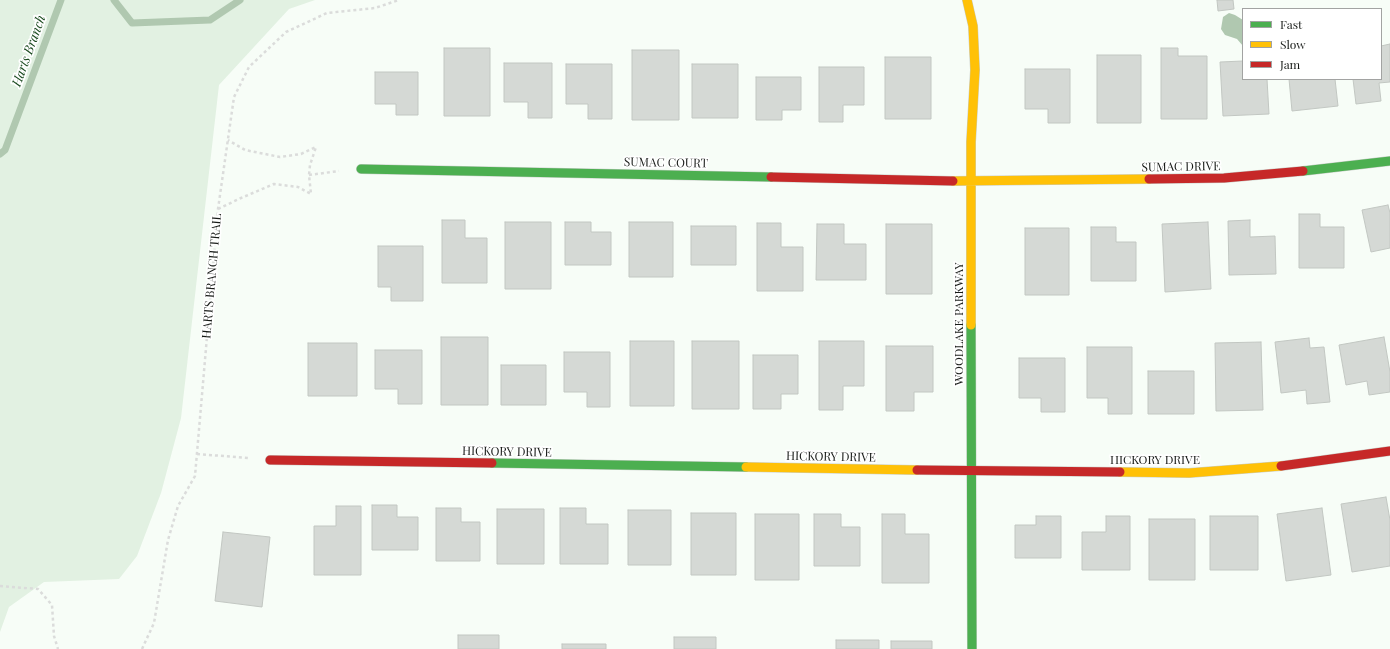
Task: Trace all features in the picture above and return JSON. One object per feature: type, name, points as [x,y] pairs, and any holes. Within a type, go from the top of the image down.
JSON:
[{"type":"street","name":"WOODLAKE PARKWAY","points":[[967,0],[973,26],[975,70],[971,142],[972,649]]},
{"type":"street","name":"SUMAC DRIVE","points":[[971,180],[1224,178],[1319,170],[1390,161]]},
{"type":"street","name":"SUMAC COURT","points":[[361,168],[971,180]]},
{"type":"street","name":"HICKORY DRIVE","points":[[270,460],[1189,473],[1288,466],[1390,451]]},
{"type":"path","name":"HARTS BRANCH TRAIL","points":[[142,649],[154,623],[168,540],[178,506],[195,476],[218,210],[234,97],[249,67],[286,32],[327,13],[374,8],[399,0]]},
{"type":"path","points":[[218,210],[274,184],[298,187],[311,194],[309,174],[310,165],[316,147],[301,154],[280,157],[245,150],[228,140]]},
{"type":"path","points":[[309,174],[361,168]]},
{"type":"path","points":[[197,454],[270,460]]},
{"type":"path","points":[[0,586],[38,589],[52,605],[54,636],[58,649]]},
{"type":"shaded area","points":[[0,0],[315,0],[289,9],[219,85],[181,418],[161,493],[137,556],[119,579],[44,582],[9,607],[0,632]]},
{"type":"shaded area","points":[[1229,13],[1242,19],[1242,45],[1237,39],[1225,35],[1221,29],[1223,17]]},
{"type":"building","points":[[1217,0],[1233,0],[1234,9],[1218,11]]},
{"type":"building","points":[[1390,44],[1390,82],[1379,83],[1381,101],[1356,104],[1353,80],[1382,80],[1382,46]]},
{"type":"building","points":[[444,48],[490,48],[490,116],[444,116]]},
{"type":"building","points":[[1161,48],[1178,48],[1178,56],[1207,56],[1207,119],[1161,119]]},
{"type":"building","points":[[632,50],[679,50],[679,120],[632,120]]},
{"type":"building","points":[[1097,55],[1141,55],[1141,123],[1097,123]]},
{"type":"building","points":[[885,57],[931,57],[931,119],[885,119]]},
{"type":"building","points":[[1242,61],[1242,80],[1267,80],[1269,114],[1223,116],[1220,62]]},
{"type":"building","points":[[504,63],[552,63],[552,118],[528,118],[528,102],[504,102]]},
{"type":"building","points":[[566,64],[612,64],[612,119],[588,119],[588,104],[566,104]]},
{"type":"building","points":[[692,64],[738,64],[738,118],[692,118]]},
{"type":"building","points":[[819,67],[864,67],[864,105],[843,105],[843,122],[819,122]]},
{"type":"building","points":[[1025,69],[1070,69],[1070,123],[1048,123],[1048,109],[1025,109]]},
{"type":"building","points":[[375,72],[418,72],[418,115],[396,115],[396,104],[375,104]]},
{"type":"building","points":[[756,77],[801,77],[801,110],[782,110],[782,120],[756,120]]},
{"type":"building","points":[[1289,80],[1335,80],[1338,106],[1292,111]]},
{"type":"building","points":[[1388,205],[1390,213],[1390,248],[1371,252],[1362,210]]},
{"type":"building","points":[[1299,214],[1320,214],[1320,227],[1344,227],[1344,268],[1299,268]]},
{"type":"building","points":[[442,220],[465,220],[465,238],[487,238],[487,283],[442,283]]},
{"type":"building","points":[[1250,220],[1250,237],[1275,236],[1276,274],[1229,275],[1228,221]]},
{"type":"building","points":[[505,222],[551,222],[551,289],[505,289]]},
{"type":"building","points":[[565,222],[591,222],[591,232],[611,232],[611,265],[565,265]]},
{"type":"building","points":[[629,222],[673,222],[673,277],[629,277]]},
{"type":"building","points":[[1208,222],[1211,289],[1165,292],[1162,224]]},
{"type":"building","points":[[757,223],[781,223],[781,247],[803,247],[803,291],[757,291]]},
{"type":"building","points":[[817,224],[844,224],[844,244],[866,244],[866,280],[816,280]]},
{"type":"building","points":[[886,224],[932,224],[932,294],[886,294]]},
{"type":"building","points":[[691,226],[736,226],[736,265],[691,265]]},
{"type":"building","points":[[1091,227],[1116,227],[1116,242],[1136,242],[1136,281],[1091,281]]},
{"type":"building","points":[[1025,228],[1069,228],[1069,295],[1025,295]]},
{"type":"building","points":[[378,246],[423,246],[423,301],[391,301],[391,287],[378,287]]},
{"type":"building","points":[[441,337],[488,337],[488,405],[441,405]]},
{"type":"building","points":[[1384,337],[1390,372],[1390,392],[1369,395],[1367,381],[1346,385],[1339,345]]},
{"type":"building","points":[[1309,338],[1310,348],[1324,347],[1330,402],[1307,404],[1306,390],[1281,393],[1275,342]]},
{"type":"building","points":[[630,341],[674,341],[674,406],[630,406]]},
{"type":"building","points":[[692,341],[739,341],[739,409],[692,409]]},
{"type":"building","points":[[819,341],[864,341],[864,386],[843,386],[843,410],[819,410]]},
{"type":"building","points":[[1261,342],[1263,410],[1216,411],[1215,343]]},
{"type":"building","points":[[308,343],[357,343],[357,396],[308,396]]},
{"type":"building","points":[[886,346],[933,346],[933,392],[914,392],[914,411],[886,411]]},
{"type":"building","points":[[1087,347],[1132,347],[1132,414],[1108,414],[1108,398],[1087,398]]},
{"type":"building","points":[[375,350],[422,350],[422,404],[398,404],[398,389],[375,389]]},
{"type":"building","points":[[564,352],[610,352],[610,407],[587,407],[587,392],[564,392]]},
{"type":"building","points":[[753,355],[798,355],[798,394],[781,394],[781,409],[753,409]]},
{"type":"building","points":[[1019,358],[1065,358],[1065,412],[1041,412],[1041,398],[1019,398]]},
{"type":"building","points":[[501,365],[546,365],[546,405],[501,405]]},
{"type":"building","points":[[1148,371],[1194,371],[1194,414],[1148,414]]},
{"type":"building","points":[[1386,497],[1390,520],[1390,566],[1352,572],[1341,504]]},
{"type":"building","points":[[372,505],[397,505],[397,517],[418,517],[418,550],[372,550]]},
{"type":"building","points":[[336,506],[361,506],[361,575],[314,575],[314,526],[336,526]]},
{"type":"building","points":[[436,508],[461,508],[461,522],[480,522],[480,561],[436,561]]},
{"type":"building","points":[[560,508],[586,508],[586,524],[608,524],[608,564],[560,564]]},
{"type":"building","points":[[1322,508],[1331,575],[1286,581],[1277,514]]},
{"type":"building","points":[[497,509],[544,509],[544,564],[497,564]]},
{"type":"building","points":[[628,510],[671,510],[671,565],[628,565]]},
{"type":"building","points":[[691,513],[736,513],[736,575],[691,575]]},
{"type":"building","points":[[755,514],[799,514],[799,580],[755,580]]},
{"type":"building","points":[[814,514],[841,514],[841,527],[860,527],[860,566],[814,566]]},
{"type":"building","points":[[882,514],[905,514],[905,534],[929,534],[929,583],[882,583]]},
{"type":"building","points":[[1036,516],[1061,516],[1061,558],[1015,558],[1015,525],[1036,525]]},
{"type":"building","points":[[1106,516],[1130,516],[1130,570],[1082,570],[1082,532],[1106,532]]},
{"type":"building","points":[[1210,516],[1258,516],[1258,570],[1210,570]]},
{"type":"building","points":[[1149,519],[1195,519],[1195,580],[1149,580]]},
{"type":"building","points":[[223,532],[270,537],[262,607],[215,601]]},
{"type":"building","points":[[458,635],[499,635],[499,649],[458,649]]},
{"type":"building","points":[[674,637],[716,637],[716,649],[674,649]]},
{"type":"building","points":[[836,640],[879,640],[879,649],[836,649]]},
{"type":"building","points":[[891,641],[932,641],[932,649],[891,649]]},
{"type":"building","points":[[562,644],[606,644],[606,649],[562,649]]},
{"type":"waterway","name":"Harts Branch","points":[[0,154],[5,150],[61,0]]},
{"type":"waterway","name":"Harts Branch","points":[[114,0],[132,23],[210,20],[240,0]]},
{"type":"traffic: fast","points":[[1303,171],[1390,161]]},
{"type":"traffic: fast","points":[[361,169],[771,177]]},
{"type":"traffic: fast","points":[[971,325],[972,649]]},
{"type":"traffic: fast","points":[[492,463],[746,467]]},
{"type":"traffic: slow","points":[[967,0],[973,26],[975,70],[971,142],[971,325]]},
{"type":"traffic: slow","points":[[953,181],[1149,179]]},
{"type":"traffic: slow","points":[[1120,472],[1189,473],[1281,466]]},
{"type":"traffic: slow","points":[[746,467],[917,470]]},
{"type":"traffic: jam","points":[[1149,179],[1224,178],[1303,171]]},
{"type":"traffic: jam","points":[[771,177],[953,181]]},
{"type":"traffic: jam","points":[[1281,466],[1390,451]]},
{"type":"traffic: jam","points":[[270,460],[492,463]]},
{"type":"traffic: jam","points":[[917,470],[1120,472]]}]
